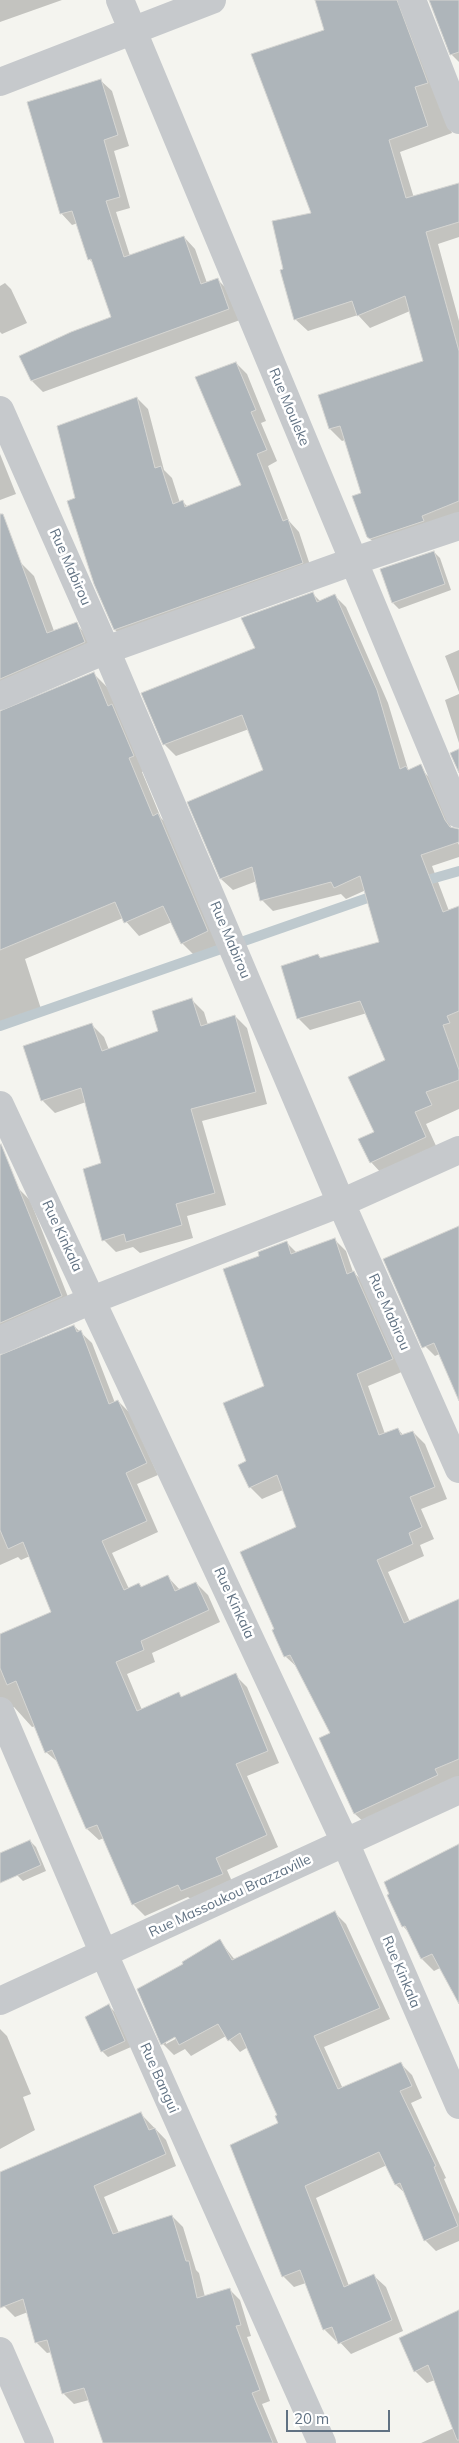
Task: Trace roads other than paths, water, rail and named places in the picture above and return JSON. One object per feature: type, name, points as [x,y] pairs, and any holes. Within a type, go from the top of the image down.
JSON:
[{"type":"street","name":"Rue Mouleke","points":[[120,0],[459,814]]},
{"type":"street","points":[[0,82],[212,0]]},
{"type":"street","points":[[412,0],[459,120]]},
{"type":"street","name":"Rue Mabirou","points":[[0,410],[106,650],[341,1203],[459,1469]]},
{"type":"street","points":[[0,696],[106,650],[354,561],[459,526]]},
{"type":"street","name":"Rue Kinkala","points":[[0,1104],[345,1842],[459,2105]]},
{"type":"street","points":[[0,1340],[92,1300],[341,1203],[459,1150]]},
{"type":"street","name":"Rue Bangui","points":[[0,1712],[104,1954],[322,2443]]},
{"type":"street","name":"Rue Massoukou Brazzaville","points":[[0,2001],[459,1790]]},
{"type":"street","points":[[0,2351],[40,2443]]},
{"type":"waterway","points":[[417,883],[459,871]]},
{"type":"waterway","points":[[0,1026],[379,894]]}]
